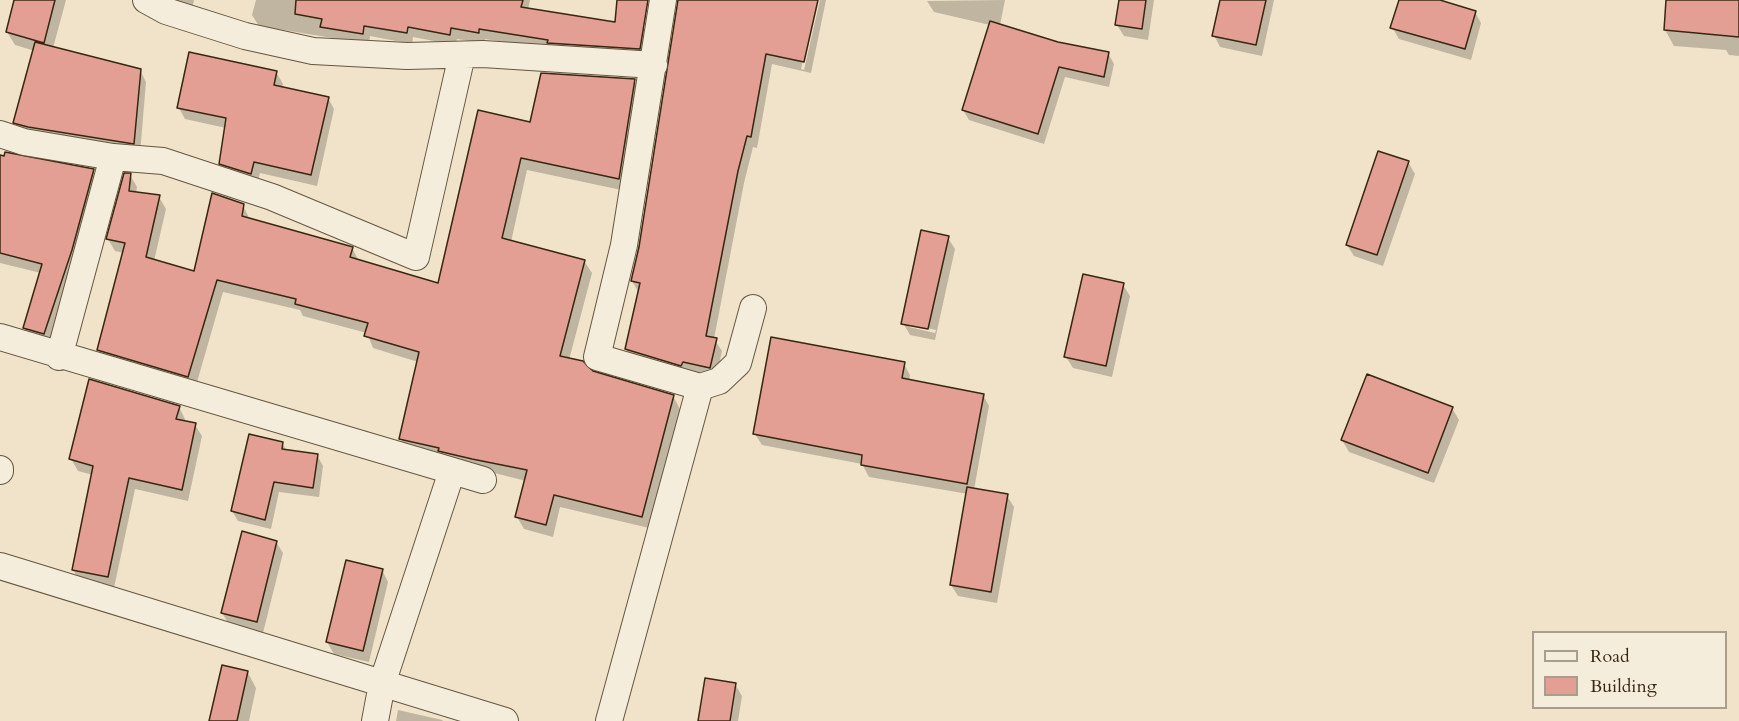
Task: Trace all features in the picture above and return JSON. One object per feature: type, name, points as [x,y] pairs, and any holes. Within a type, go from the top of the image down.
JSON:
[{"type":"street","points":[[146,0],[166,11],[245,36],[313,51],[407,56],[462,55],[654,65]]},
{"type":"street","points":[[663,0],[624,245],[597,357],[700,387],[719,381],[738,363],[753,308]]},
{"type":"street","points":[[0,134],[24,142],[113,156],[163,161],[272,196],[416,257],[462,55]]},
{"type":"street","points":[[59,357],[113,156]]},
{"type":"street","points":[[0,337],[59,357],[483,480]]},
{"type":"street","points":[[609,721],[700,387]]},
{"type":"street","points":[[375,721],[382,684],[452,471]]},
{"type":"street","points":[[0,566],[505,721]]},
{"type":"building","points":[[14,0],[55,0],[44,43],[6,32]]},
{"type":"building","points":[[296,0],[523,0],[521,7],[615,22],[617,0],[648,0],[640,49],[547,43],[548,40],[479,29],[479,33],[451,28],[450,35],[408,27],[407,33],[364,26],[363,34],[320,27],[322,19],[295,14]]},
{"type":"building","points":[[678,0],[818,0],[804,62],[766,54],[751,137],[747,136],[738,171],[706,336],[717,338],[710,368],[683,362],[681,366],[625,349],[640,283],[631,281],[639,247]]},
{"type":"building","points":[[1119,0],[1146,0],[1142,29],[1115,25]]},
{"type":"building","points":[[1220,0],[1266,0],[1256,45],[1212,36]]},
{"type":"building","points":[[1399,0],[1440,0],[1476,11],[1465,49],[1390,28]]},
{"type":"building","points":[[1666,0],[1739,0],[1739,37],[1664,30]]},
{"type":"building","points":[[990,21],[1058,42],[1109,52],[1104,77],[1059,67],[1038,134],[962,110]]},
{"type":"building","points":[[35,42],[141,69],[134,144],[13,123]]},
{"type":"building","points":[[189,52],[277,71],[274,85],[329,97],[311,175],[254,162],[251,174],[219,164],[226,118],[177,108]]},
{"type":"building","points":[[541,73],[635,79],[619,179],[521,158],[502,238],[585,260],[560,356],[583,361],[593,371],[674,395],[642,517],[554,495],[546,525],[515,517],[527,470],[438,451],[439,448],[399,439],[419,352],[364,336],[368,323],[295,304],[296,299],[217,280],[188,377],[97,350],[125,243],[106,239],[124,173],[131,173],[129,191],[160,195],[146,257],[194,271],[212,193],[244,204],[242,216],[353,247],[350,257],[438,283],[478,110],[530,122]]},
{"type":"building","points":[[1378,151],[1409,161],[1377,255],[1346,245]]},
{"type":"building","points":[[5,152],[94,169],[72,250],[44,334],[23,328],[42,264],[0,253],[0,155],[4,156]]},
{"type":"building","points":[[921,230],[949,236],[928,329],[901,324]]},
{"type":"building","points":[[1083,274],[1124,283],[1106,366],[1064,357]]},
{"type":"building","points":[[771,337],[905,362],[902,378],[984,394],[967,484],[861,465],[862,455],[753,434]]},
{"type":"building","points":[[1367,374],[1453,407],[1428,473],[1341,440]]},
{"type":"building","points":[[89,379],[180,406],[176,419],[196,423],[182,490],[129,478],[108,577],[72,570],[93,466],[69,459]]},
{"type":"building","points":[[249,434],[283,442],[282,449],[318,454],[313,488],[274,482],[265,520],[231,511]]},
{"type":"building","points":[[967,487],[1008,494],[991,592],[950,585]]},
{"type":"building","points":[[242,531],[277,541],[257,622],[221,613]]},
{"type":"building","points":[[346,560],[383,569],[363,651],[326,642]]},
{"type":"building","points":[[222,665],[248,671],[237,721],[209,721]]},
{"type":"building","points":[[705,678],[736,683],[730,721],[698,721]]}]
